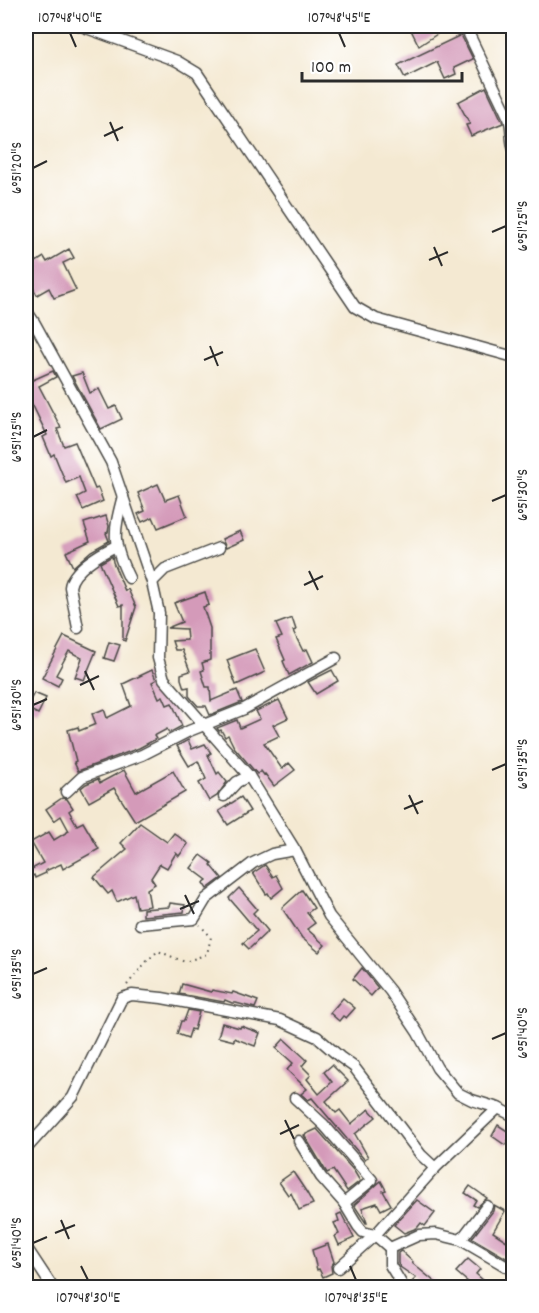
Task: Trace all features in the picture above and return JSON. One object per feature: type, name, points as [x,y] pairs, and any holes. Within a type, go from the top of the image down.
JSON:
[{"type":"street","points":[[81,26],[177,61],[197,74],[355,307],[376,319],[513,357]]},
{"type":"street","points":[[465,26],[512,125],[513,150]]},
{"type":"street","points":[[26,310],[111,462],[152,582],[159,613],[159,658],[164,679],[249,776],[295,850],[329,916],[390,991],[447,1081],[458,1093],[513,1116]]},
{"type":"street","points":[[123,496],[115,531],[116,546],[129,578]]},
{"type":"street","points":[[78,628],[71,581],[74,575],[93,558],[116,546]]},
{"type":"street","points":[[152,582],[165,569],[219,548]]},
{"type":"street","points":[[66,792],[82,777],[142,755],[204,724],[251,705],[336,658]]},
{"type":"street","points":[[224,796],[237,782],[249,776]]},
{"type":"street","points":[[140,924],[194,919],[206,899],[253,863],[272,854],[295,850]]},
{"type":"street","points":[[26,1149],[72,1097],[122,998],[132,995],[162,998],[280,1020],[317,1037],[354,1067],[421,1155],[435,1168]]},
{"type":"street","points":[[295,1098],[324,1125],[372,1179],[344,1203]]},
{"type":"street","points":[[338,1268],[375,1235],[435,1168],[498,1108]]},
{"type":"street","points":[[298,1141],[321,1177],[344,1203],[363,1232],[375,1235],[390,1248],[390,1265],[405,1287]]},
{"type":"street","points":[[461,1240],[487,1206]]},
{"type":"street","points":[[390,1248],[419,1235],[436,1234],[461,1240],[513,1271]]},
{"type":"street","points":[[26,1247],[53,1287]]},
{"type":"path","points":[[125,988],[158,951],[185,962],[207,954],[211,937],[194,919]]},
{"type":"building","points":[[409,26],[449,26],[419,46]]},
{"type":"building","points":[[461,35],[473,59],[454,68],[456,74],[445,79],[437,62],[405,78],[398,65]]},
{"type":"building","points":[[486,87],[503,123],[471,136],[466,125],[470,124],[458,102]]},
{"type":"building","points":[[69,249],[74,258],[63,263],[76,290],[54,298],[49,288],[37,295],[26,275],[26,268],[44,257],[47,262]]},
{"type":"building","points":[[53,371],[56,377],[39,386],[61,428],[57,429],[64,446],[75,442],[95,489],[98,488],[103,501],[83,510],[77,497],[85,493],[79,477],[66,483],[54,454],[51,456],[43,437],[47,435],[32,404],[26,406],[26,383]]},
{"type":"building","points":[[82,373],[90,393],[99,389],[109,409],[116,406],[122,419],[101,429],[72,376]]},
{"type":"building","points":[[158,484],[165,500],[179,495],[187,516],[158,528],[153,517],[142,522],[138,514],[145,511],[138,493]]},
{"type":"building","points":[[106,516],[109,526],[106,533],[109,541],[91,551],[73,567],[66,552],[90,541],[84,523]]},
{"type":"building","points":[[240,531],[244,540],[226,548],[222,539]]},
{"type":"building","points":[[112,556],[125,591],[128,589],[136,607],[125,641],[123,640],[123,605],[119,606],[100,563]]},
{"type":"building","points":[[205,592],[209,605],[203,607],[210,628],[210,660],[202,663],[204,670],[201,671],[206,687],[210,687],[211,701],[237,690],[242,702],[210,715],[206,706],[198,706],[189,696],[189,687],[184,688],[181,679],[181,674],[190,671],[182,650],[175,650],[172,641],[187,640],[186,629],[167,628],[182,622],[174,603]]},
{"type":"building","points":[[292,618],[296,630],[293,631],[303,651],[307,649],[313,662],[289,675],[276,639],[282,637],[276,624]]},
{"type":"building","points":[[64,636],[96,651],[84,680],[75,677],[82,658],[69,651],[56,675],[62,678],[58,686],[42,678]]},
{"type":"building","points":[[109,642],[120,645],[114,661],[104,658]]},
{"type":"building","points":[[255,649],[265,672],[236,685],[227,660]]},
{"type":"building","points":[[152,670],[156,680],[152,682],[159,698],[163,696],[167,705],[172,703],[182,726],[169,733],[167,729],[154,736],[156,739],[139,748],[78,771],[68,730],[78,727],[79,731],[96,724],[92,714],[104,709],[107,718],[131,706],[123,684]]},
{"type":"building","points":[[332,670],[338,681],[316,694],[308,682]]},
{"type":"building","points":[[34,693],[46,698],[38,714],[26,708]]},
{"type":"building","points":[[279,700],[288,718],[273,725],[279,736],[264,743],[282,769],[289,763],[295,770],[274,786],[261,771],[257,774],[234,747],[228,735],[225,737],[217,728],[237,720],[240,728],[260,719],[256,711]]},
{"type":"building","points":[[188,740],[192,749],[205,744],[211,753],[208,755],[217,774],[219,772],[227,782],[217,796],[209,801],[199,783],[206,779],[198,761],[189,766],[177,746]]},
{"type":"building","points":[[124,770],[136,792],[173,771],[185,792],[135,821],[114,788],[89,802],[81,788],[98,779],[100,783]]},
{"type":"building","points":[[241,797],[250,811],[228,825],[219,811]]},
{"type":"building","points":[[62,798],[67,799],[73,808],[69,811],[77,825],[83,822],[99,849],[63,869],[61,864],[35,878],[34,875],[28,878],[26,872],[43,863],[31,842],[49,832],[54,840],[69,831],[61,816],[54,821],[46,809]]},
{"type":"building","points":[[140,823],[167,842],[174,833],[188,844],[179,856],[176,853],[167,868],[160,864],[151,878],[155,884],[147,889],[150,906],[137,908],[134,894],[117,902],[112,891],[108,894],[94,877],[127,849],[121,843]]},
{"type":"building","points":[[201,855],[212,863],[211,865],[222,878],[207,889],[203,883],[207,880],[191,868]]},
{"type":"building","points":[[265,865],[273,877],[276,875],[283,888],[271,898],[253,873]]},
{"type":"building","points":[[239,888],[257,909],[253,913],[268,931],[249,949],[243,943],[257,931],[229,898]]},
{"type":"building","points":[[302,890],[314,908],[307,913],[315,923],[307,929],[325,945],[319,952],[302,938],[282,908]]},
{"type":"building","points":[[170,903],[185,905],[184,912],[143,916],[143,909],[169,907]]},
{"type":"building","points":[[362,968],[378,988],[371,996],[353,979]]},
{"type":"building","points":[[182,984],[211,992],[212,990],[232,994],[233,992],[258,1001],[255,1008],[225,1000],[224,1002],[179,994]]},
{"type":"building","points":[[343,998],[355,1008],[346,1018],[343,1016],[339,1021],[330,1013]]},
{"type":"building","points":[[188,1010],[199,1012],[194,1030],[191,1029],[188,1038],[177,1034]]},
{"type":"building","points":[[222,1023],[240,1028],[241,1026],[260,1033],[255,1046],[234,1038],[234,1041],[218,1037]]},
{"type":"building","points":[[284,1039],[307,1060],[302,1066],[311,1075],[307,1079],[319,1094],[332,1082],[324,1072],[332,1065],[348,1081],[326,1101],[336,1113],[340,1110],[351,1124],[369,1109],[376,1117],[355,1134],[368,1157],[364,1159],[312,1098],[308,1100],[301,1094],[307,1089],[287,1070],[293,1063],[276,1048]]},
{"type":"building","points":[[498,1125],[512,1134],[505,1145],[492,1136]]},
{"type":"building","points":[[317,1129],[360,1181],[347,1191],[333,1170],[327,1173],[304,1135]]},
{"type":"building","points":[[293,1172],[313,1204],[299,1210],[291,1193],[288,1195],[279,1182]]},
{"type":"building","points":[[381,1181],[386,1190],[383,1191],[391,1205],[381,1210],[377,1203],[362,1208],[366,1223],[354,1205]]},
{"type":"building","points":[[470,1186],[487,1198],[477,1207],[473,1205],[476,1200],[465,1193]]},
{"type":"building","points":[[417,1200],[435,1213],[425,1226],[421,1223],[417,1228],[404,1233],[394,1225]]},
{"type":"building","points":[[494,1205],[505,1211],[493,1232],[513,1245],[513,1262],[472,1238],[493,1211]]},
{"type":"building","points":[[341,1213],[354,1238],[339,1245],[335,1236],[339,1234],[334,1223],[339,1221],[337,1215]]},
{"type":"building","points":[[328,1244],[334,1262],[331,1266],[332,1273],[323,1277],[319,1269],[317,1270],[312,1250]]},
{"type":"building","points":[[401,1251],[441,1287],[411,1287],[410,1284],[416,1278],[400,1267],[398,1253]]},
{"type":"building","points":[[468,1259],[480,1269],[476,1274],[491,1287],[474,1287],[456,1272]]}]
